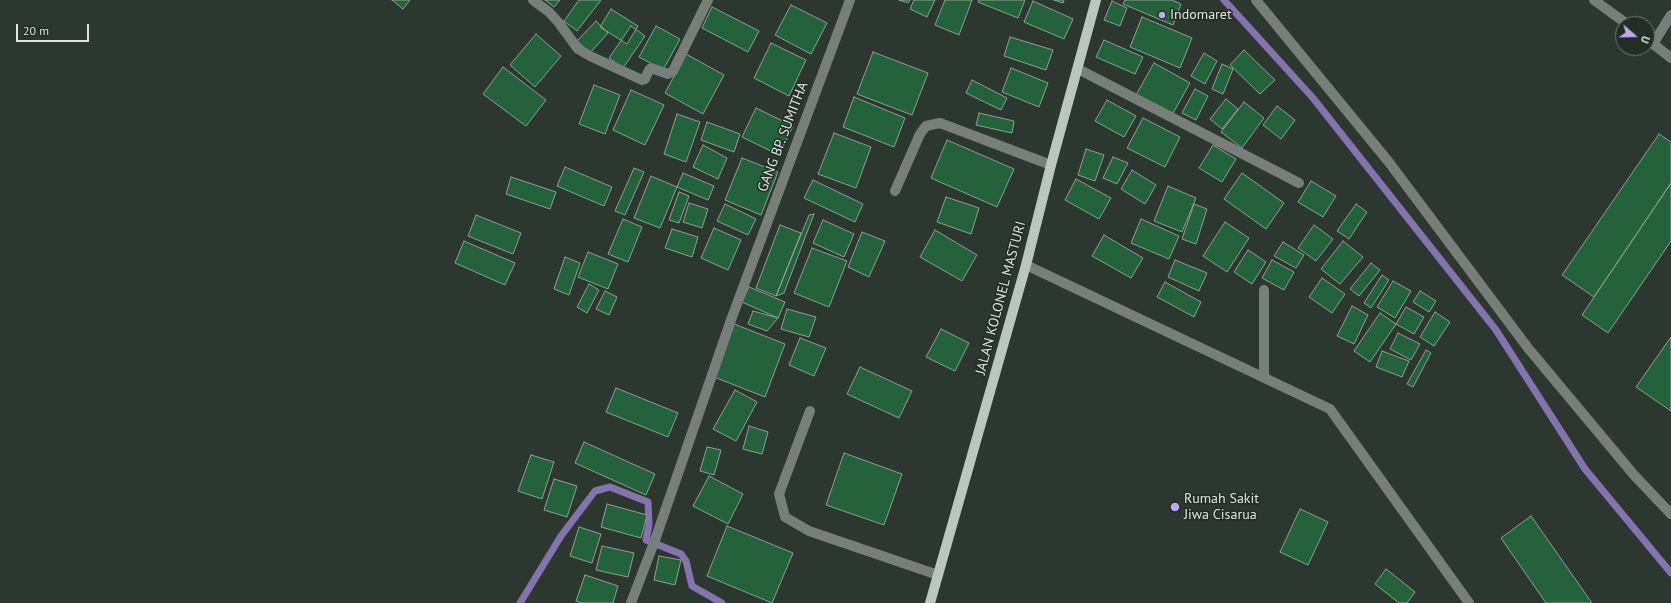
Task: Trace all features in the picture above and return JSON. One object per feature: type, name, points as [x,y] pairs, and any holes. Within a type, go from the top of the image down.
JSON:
[{"type":"main road","name":"JALAN KOLONEL MASTURI","points":[[930,603],[1026,265],[1051,165],[1096,0]]},
{"type":"street","points":[[533,0],[559,22],[578,48],[590,56],[642,80],[651,68],[668,74],[673,71],[708,0]]},
{"type":"street","name":"GANG BP. SUMITHA","points":[[631,603],[653,545],[744,284],[850,0]]},
{"type":"street","points":[[1256,0],[1388,161],[1528,348],[1634,475],[1671,514]]},
{"type":"street","points":[[1594,0],[1616,16]]},
{"type":"street","points":[[1655,35],[1671,15]]},
{"type":"street","points":[[1655,45],[1671,58]]},
{"type":"street","points":[[1078,69],[1299,183]]},
{"type":"street","points":[[894,191],[920,134],[926,126],[940,124],[1051,165]]},
{"type":"street","points":[[1026,265],[1330,409],[1469,603]]},
{"type":"street","points":[[1264,290],[1264,378]]},
{"type":"street","points":[[810,411],[780,494],[785,517],[809,531],[938,575]]},
{"type":"building","points":[[392,0],[410,0],[403,9]]},
{"type":"building","points":[[545,0],[560,0],[554,7]]},
{"type":"building","points":[[579,0],[601,0],[577,31],[564,21]]},
{"type":"building","points":[[899,0],[910,0],[908,3]]},
{"type":"building","points":[[914,0],[935,0],[927,17],[910,9]]},
{"type":"building","points":[[945,0],[972,0],[959,35],[935,25]]},
{"type":"building","points":[[979,0],[1025,0],[1018,18],[978,2]]},
{"type":"building","points":[[1054,0],[1064,0],[1063,3]]},
{"type":"building","name":"Indomaret","points":[[1125,0],[1172,0],[1181,4],[1173,25],[1123,4]]},
{"type":"building","points":[[1033,1],[1073,19],[1064,39],[1024,22]]},
{"type":"building","points":[[1112,1],[1127,8],[1120,26],[1104,20]]},
{"type":"building","points":[[791,5],[827,23],[811,54],[775,35]]},
{"type":"building","points":[[712,7],[759,31],[748,52],[702,28]]},
{"type":"building","points":[[611,9],[638,26],[627,44],[600,27]]},
{"type":"building","points":[[1142,17],[1192,38],[1180,68],[1130,47]]},
{"type":"building","points":[[596,21],[608,33],[590,53],[577,41]]},
{"type":"building","points":[[631,26],[645,36],[623,68],[609,58]]},
{"type":"building","points":[[656,26],[680,39],[663,70],[639,57]]},
{"type":"building","points":[[536,34],[561,56],[535,87],[510,65]]},
{"type":"building","points":[[1010,37],[1053,50],[1046,70],[1004,56]]},
{"type":"building","points":[[1104,40],[1143,57],[1135,74],[1096,57]]},
{"type":"building","points":[[771,43],[806,60],[789,96],[754,78]]},
{"type":"building","points":[[1244,50],[1275,80],[1260,94],[1230,65]]},
{"type":"building","points":[[873,52],[928,73],[912,115],[857,94]]},
{"type":"building","points":[[1204,53],[1217,61],[1205,84],[1191,76]]},
{"type":"building","points":[[686,54],[724,75],[703,114],[665,93]]},
{"type":"building","points":[[1154,63],[1190,83],[1172,115],[1136,95]]},
{"type":"building","points":[[1222,64],[1233,69],[1223,94],[1212,89]]},
{"type":"building","points":[[503,67],[546,100],[526,126],[483,94]]},
{"type":"building","points":[[1011,68],[1048,83],[1039,107],[1002,92]]},
{"type":"building","points":[[972,80],[1007,98],[1001,110],[966,93]]},
{"type":"building","points":[[594,85],[620,95],[605,134],[579,124]]},
{"type":"building","points":[[1195,89],[1208,96],[1196,120],[1182,113]]},
{"type":"building","points":[[631,90],[664,105],[645,145],[613,130]]},
{"type":"building","points":[[854,97],[905,118],[894,147],[843,127]]},
{"type":"building","points":[[1226,99],[1238,109],[1222,129],[1210,119]]},
{"type":"building","points":[[1107,100],[1136,116],[1124,137],[1095,121]]},
{"type":"building","points":[[1244,102],[1264,118],[1242,148],[1221,132]]},
{"type":"building","points":[[1277,106],[1295,120],[1281,139],[1263,125]]},
{"type":"building","points":[[756,108],[793,126],[779,155],[742,137]]},
{"type":"building","points":[[979,113],[1014,121],[1012,133],[976,125]]},
{"type":"building","points":[[677,114],[700,122],[686,162],[664,154]]},
{"type":"building","points":[[1143,118],[1180,137],[1165,167],[1127,148]]},
{"type":"building","points":[[707,122],[740,134],[734,152],[701,140]]},
{"type":"building","points":[[834,133],[871,147],[856,188],[818,174]]},
{"type":"building","points":[[1659,134],[1671,142],[1671,183],[1594,297],[1562,275]]},
{"type":"building","points":[[947,140],[1014,169],[997,207],[931,178]]},
{"type":"building","points":[[703,145],[727,158],[718,179],[693,167]]},
{"type":"building","points":[[1213,145],[1236,159],[1222,182],[1199,168]]},
{"type":"building","points":[[1086,149],[1104,155],[1095,181],[1078,175]]},
{"type":"building","points":[[1113,157],[1128,163],[1117,184],[1103,178]]},
{"type":"building","points":[[742,158],[778,172],[761,215],[725,200]]},
{"type":"building","points":[[565,167],[612,187],[604,206],[557,186]]},
{"type":"building","points":[[634,168],[644,172],[625,215],[615,211]]},
{"type":"building","points":[[1132,170],[1156,185],[1145,204],[1121,189]]},
{"type":"building","points":[[683,173],[714,186],[708,200],[677,187]]},
{"type":"building","points":[[1242,173],[1284,203],[1266,229],[1224,199]]},
{"type":"building","points":[[651,176],[677,187],[660,228],[634,218]]},
{"type":"building","points":[[511,177],[556,192],[550,209],[506,194]]},
{"type":"building","points":[[1076,179],[1111,198],[1099,219],[1065,200]]},
{"type":"building","points":[[813,180],[863,204],[855,222],[804,198]]},
{"type":"building","points":[[1311,181],[1336,196],[1323,217],[1298,202]]},
{"type":"building","points":[[1671,183],[1671,241],[1608,333],[1582,315]]},
{"type":"building","points":[[1168,186],[1196,198],[1182,232],[1154,221]]},
{"type":"building","points":[[679,192],[689,196],[679,223],[669,220]]},
{"type":"building","points":[[946,197],[979,208],[971,234],[937,222]]},
{"type":"building","points":[[689,203],[708,209],[702,228],[683,222]]},
{"type":"building","points":[[725,204],[756,219],[748,235],[717,221]]},
{"type":"building","points":[[1194,204],[1207,209],[1196,244],[1182,239]]},
{"type":"building","points":[[1356,204],[1367,212],[1349,239],[1337,231]]},
{"type":"building","points":[[814,214],[784,293],[776,296],[809,215]]},
{"type":"building","points":[[476,215],[521,233],[513,254],[468,236]]},
{"type":"building","points":[[623,219],[642,227],[628,262],[608,254]]},
{"type":"building","points":[[1141,219],[1179,236],[1169,259],[1131,243]]},
{"type":"building","points":[[823,220],[854,234],[844,257],[813,243]]},
{"type":"building","points":[[1225,222],[1249,238],[1227,272],[1203,256]]},
{"type":"building","points":[[780,225],[801,233],[776,296],[756,288]]},
{"type":"building","points":[[1314,225],[1333,239],[1316,261],[1298,248]]},
{"type":"building","points":[[714,228],[741,240],[728,270],[701,258]]},
{"type":"building","points":[[672,229],[698,237],[692,257],[665,248]]},
{"type":"building","points":[[935,230],[977,255],[962,281],[920,257]]},
{"type":"building","points":[[862,232],[885,241],[869,277],[848,267]]},
{"type":"building","points":[[1104,235],[1143,258],[1131,278],[1092,256]]},
{"type":"building","points":[[464,241],[515,263],[505,285],[455,263]]},
{"type":"building","points":[[1343,241],[1363,257],[1340,284],[1321,269]]},
{"type":"building","points":[[1283,242],[1304,255],[1296,268],[1274,256]]},
{"type":"building","points":[[812,248],[847,261],[829,307],[794,293]]},
{"type":"building","points":[[1248,250],[1266,262],[1252,284],[1234,272]]},
{"type":"building","points":[[588,252],[618,264],[608,289],[578,277]]},
{"type":"building","points":[[565,257],[580,263],[569,295],[554,289]]},
{"type":"building","points":[[1175,260],[1207,273],[1199,291],[1168,277]]},
{"type":"building","points":[[1272,260],[1294,272],[1284,290],[1262,278]]},
{"type":"building","points":[[1371,263],[1380,270],[1359,296],[1350,289]]},
{"type":"building","points":[[1382,275],[1389,280],[1371,308],[1364,303]]},
{"type":"building","points":[[1322,278],[1345,294],[1332,313],[1309,297]]},
{"type":"building","points":[[1393,281],[1411,291],[1395,318],[1377,307]]},
{"type":"building","points":[[1165,282],[1201,302],[1194,317],[1157,297]]},
{"type":"building","points":[[589,284],[599,290],[587,313],[577,307]]},
{"type":"building","points":[[749,287],[785,302],[778,318],[742,302]]},
{"type":"building","points":[[605,291],[617,297],[609,315],[596,309]]},
{"type":"building","points":[[1420,291],[1436,301],[1429,312],[1413,302]]},
{"type":"building","points":[[1352,306],[1368,315],[1354,344],[1337,336]]},
{"type":"building","points":[[1406,307],[1424,317],[1414,334],[1396,324]]},
{"type":"building","points":[[787,309],[816,317],[809,337],[781,329]]},
{"type":"building","points":[[753,311],[778,318],[767,331],[748,324]]},
{"type":"building","points":[[1435,312],[1450,322],[1434,346],[1420,337]]},
{"type":"building","points":[[1380,313],[1396,324],[1370,362],[1354,351]]},
{"type":"building","points":[[734,324],[785,344],[765,397],[714,377]]},
{"type":"building","points":[[941,329],[969,343],[955,371],[926,357]]},
{"type":"building","points":[[1398,333],[1420,344],[1411,360],[1390,349]]},
{"type":"building","points":[[1671,337],[1671,411],[1636,387]]},
{"type":"building","points":[[800,338],[826,348],[814,376],[789,365]]},
{"type":"building","points":[[1426,350],[1431,353],[1413,387],[1407,384]]},
{"type":"building","points":[[1382,351],[1409,361],[1402,377],[1376,367]]},
{"type":"building","points":[[860,367],[912,391],[899,418],[847,394]]},
{"type":"building","points":[[616,388],[678,413],[668,437],[606,412]]},
{"type":"building","points":[[735,390],[757,402],[736,441],[713,429]]},
{"type":"building","points":[[749,426],[768,432],[762,454],[743,449]]},
{"type":"building","points":[[584,442],[655,474],[646,495],[575,463]]},
{"type":"building","points":[[707,447],[721,450],[714,475],[700,471]]},
{"type":"building","points":[[844,453],[902,474],[884,525],[826,505]]},
{"type":"building","points":[[531,455],[554,462],[542,499],[518,491]]},
{"type":"building","points":[[709,476],[743,494],[728,524],[693,506]]},
{"type":"building","points":[[554,479],[577,486],[567,517],[544,510]]},
{"type":"building","points":[[607,504],[647,515],[641,538],[601,527]]},
{"type":"building","points":[[1300,509],[1328,522],[1308,565],[1280,552]]},
{"type":"building","points":[[1531,516],[1592,603],[1546,603],[1501,538]]},
{"type":"building","points":[[727,526],[793,553],[772,603],[707,576]]},
{"type":"building","points":[[579,527],[601,534],[592,563],[570,556]]},
{"type":"building","points":[[602,546],[634,553],[628,577],[596,570]]},
{"type":"building","points":[[659,556],[681,560],[675,585],[654,580]]},
{"type":"building","points":[[1386,569],[1415,592],[1407,603],[1399,603],[1375,584]]},
{"type":"building","points":[[585,575],[618,586],[613,603],[582,603],[576,601]]},
{"type":"waterway","points":[[1224,0],[1313,98],[1496,330],[1585,469],[1671,573]]},
{"type":"waterway","points":[[520,603],[561,536],[595,491],[610,487],[648,502],[649,524],[646,540],[681,554],[686,561],[692,586],[722,603]]},
{"type":"place","name":"Indomaret","points":[[1162,15]]},
{"type":"place","name":"Rumah Sakit Jiwa Cisarua","points":[[1175,507]]}]
